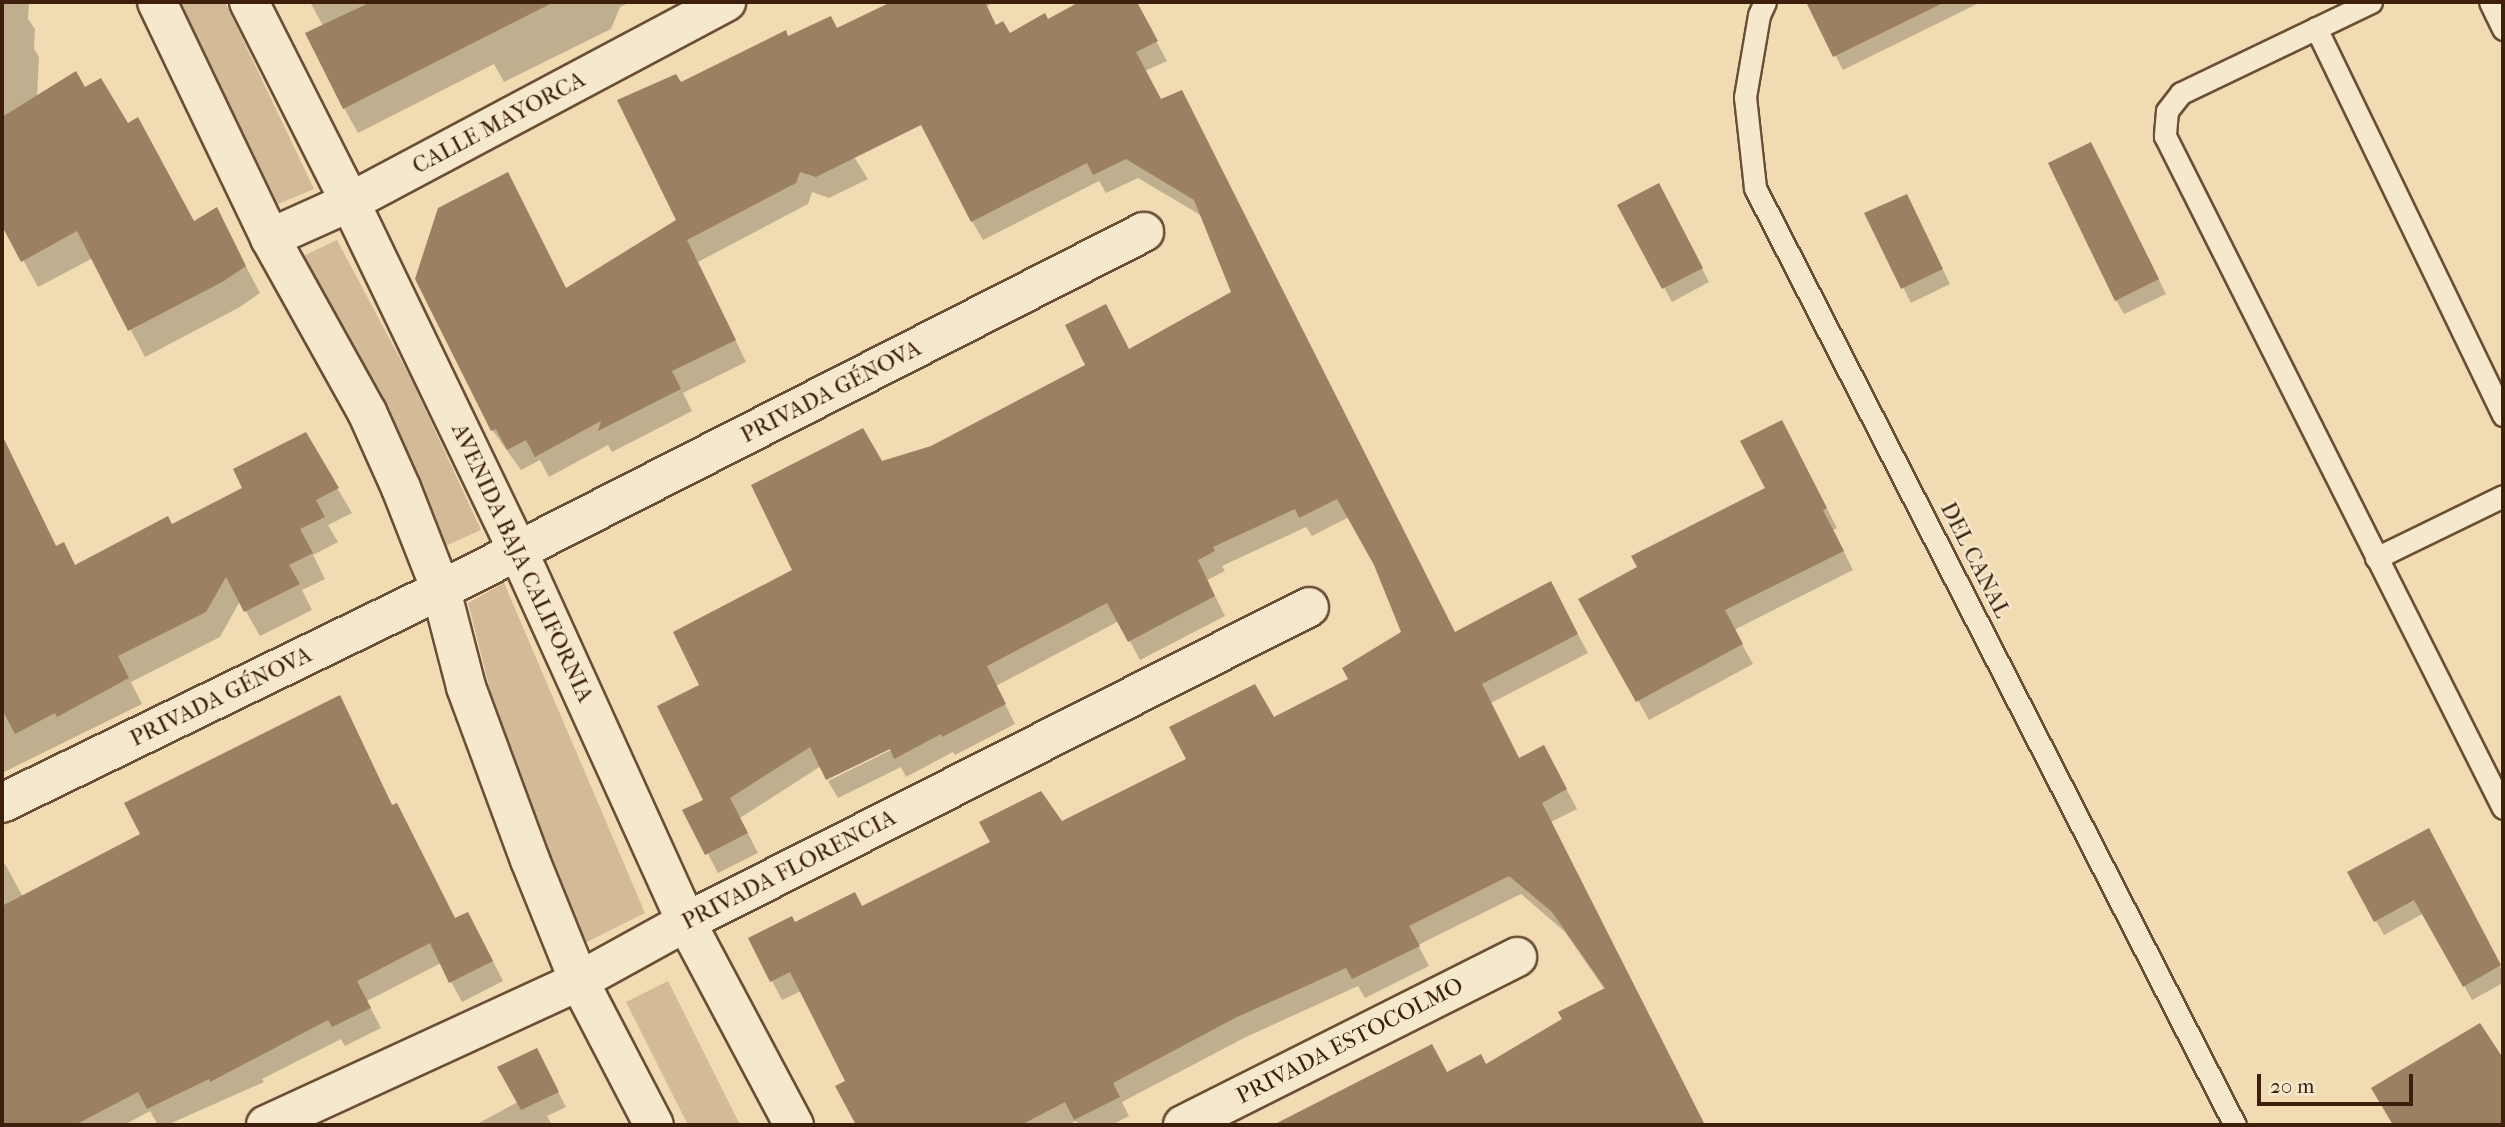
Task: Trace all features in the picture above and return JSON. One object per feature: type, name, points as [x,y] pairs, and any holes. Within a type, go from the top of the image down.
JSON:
[{"type":"street","points":[[157,2],[270,238],[367,412],[441,590],[466,687],[579,981],[654,1125]]},
{"type":"street","name":"AVENIDA BAJA CALIFORNIA","points":[[249,2],[350,202],[518,551],[686,922],[793,1125]]},
{"type":"street","name":"CALLE MAYORCA","points":[[270,238],[350,202],[726,2]]},
{"type":"street","name":"PRIVADA GÉNOVA","points":[[2,803],[441,590],[1144,232]]},
{"type":"street","name":"PRIVADA FLORENCIA","points":[[267,1125],[579,981],[686,922],[1309,607]]},
{"type":"street","name":"PRIVADA ESTOCOLMO","points":[[1183,1125],[1517,957]]},
{"type":"lane","name":"DEL CANAL","points":[[1765,2],[1759,15],[1745,97],[1755,188],[2235,1125]]},
{"type":"lane","points":[[2371,2],[2181,93],[2167,111],[2165,136],[2503,808]]},
{"type":"lane","points":[[2490,2],[2503,29]]},
{"type":"lane","points":[[2316,28],[2503,415]]},
{"type":"lane","points":[[2376,558],[2503,496]]},
{"type":"shaded area","points":[[180,2],[225,2],[314,189],[278,204]]},
{"type":"shaded area","points":[[337,240],[413,383],[481,530],[443,547],[427,498],[388,408],[303,256]]},
{"type":"shaded area","points":[[504,583],[645,913],[583,944],[507,756],[468,603]]},
{"type":"shaded area","points":[[668,981],[740,1125],[688,1125],[626,1002]]},
{"type":"building","points":[[371,2],[554,2],[343,109],[305,33]]},
{"type":"building","points":[[891,2],[985,2],[996,25],[1003,21],[1010,33],[1045,13],[1048,19],[1079,2],[1137,2],[1158,41],[1136,52],[1161,99],[1182,90],[1455,632],[1551,581],[1578,634],[1482,684],[1519,758],[1544,745],[1567,789],[1542,803],[1705,1125],[1273,1125],[1432,1044],[1447,1072],[1481,1054],[1486,1064],[1562,1019],[1558,1012],[1605,988],[1552,912],[1509,876],[1409,926],[1420,946],[1352,979],[1346,968],[1235,1018],[1113,1083],[1120,1097],[1074,1120],[1065,1102],[1021,1125],[856,1125],[835,1086],[845,1081],[790,972],[770,982],[748,938],[792,916],[795,922],[855,892],[862,906],[990,842],[979,822],[1041,791],[1062,821],[1186,759],[1169,727],[1255,684],[1274,717],[1348,679],[1342,668],[1401,632],[1374,565],[1337,499],[1299,518],[1295,509],[1213,547],[1215,551],[1198,560],[1215,596],[1128,642],[1107,603],[987,666],[1006,704],[942,737],[941,734],[894,759],[890,749],[826,780],[810,747],[730,798],[748,833],[705,855],[682,810],[703,800],[657,706],[699,685],[673,632],[792,570],[751,485],[863,428],[882,461],[931,446],[1085,365],[1065,325],[1106,304],[1129,349],[1231,292],[1194,200],[1126,159],[1093,175],[1087,163],[971,222],[921,125],[816,177],[800,172],[796,183],[687,240],[736,340],[672,371],[681,389],[598,431],[601,421],[535,457],[526,440],[507,450],[496,429],[491,431],[415,279],[438,208],[508,172],[566,288],[676,220],[617,100],[676,74],[681,82],[786,30],[788,36],[831,16],[837,28]]},
{"type":"building","points":[[1806,2],[1945,2],[1833,57]]},
{"type":"building","points":[[76,71],[85,87],[101,78],[128,123],[138,117],[194,221],[217,207],[246,266],[224,281],[128,331],[77,231],[21,262],[2,226],[2,117]]},
{"type":"building","points":[[2091,142],[2159,279],[2115,301],[2048,163]]},
{"type":"building","points":[[1659,183],[1703,268],[1662,289],[1617,205]]},
{"type":"building","points":[[1907,194],[1943,269],[1901,289],[1864,213]]},
{"type":"building","points":[[1782,420],[1827,508],[1823,510],[1844,551],[1725,610],[1743,644],[1636,702],[1578,599],[1637,567],[1631,556],[1765,488],[1740,441]]},
{"type":"building","points":[[306,432],[339,488],[316,500],[325,517],[300,529],[313,553],[289,565],[300,584],[244,612],[226,577],[206,612],[118,656],[129,678],[57,717],[55,713],[15,734],[2,709],[2,435],[56,546],[64,542],[75,565],[168,516],[172,524],[242,488],[233,469]]},
{"type":"building","points":[[340,695],[392,805],[397,803],[455,918],[468,912],[493,961],[449,983],[430,943],[357,981],[371,1008],[332,1027],[328,1020],[210,1082],[209,1079],[147,1109],[138,1092],[75,1125],[2,1125],[2,906],[140,834],[124,803]]},
{"type":"building","points":[[2429,828],[2501,965],[2463,987],[2414,900],[2374,922],[2347,872]]},
{"type":"building","points":[[2480,1023],[2503,1058],[2503,1125],[2393,1125],[2371,1088]]},
{"type":"building","points":[[537,1048],[559,1092],[521,1110],[497,1067]]}]
